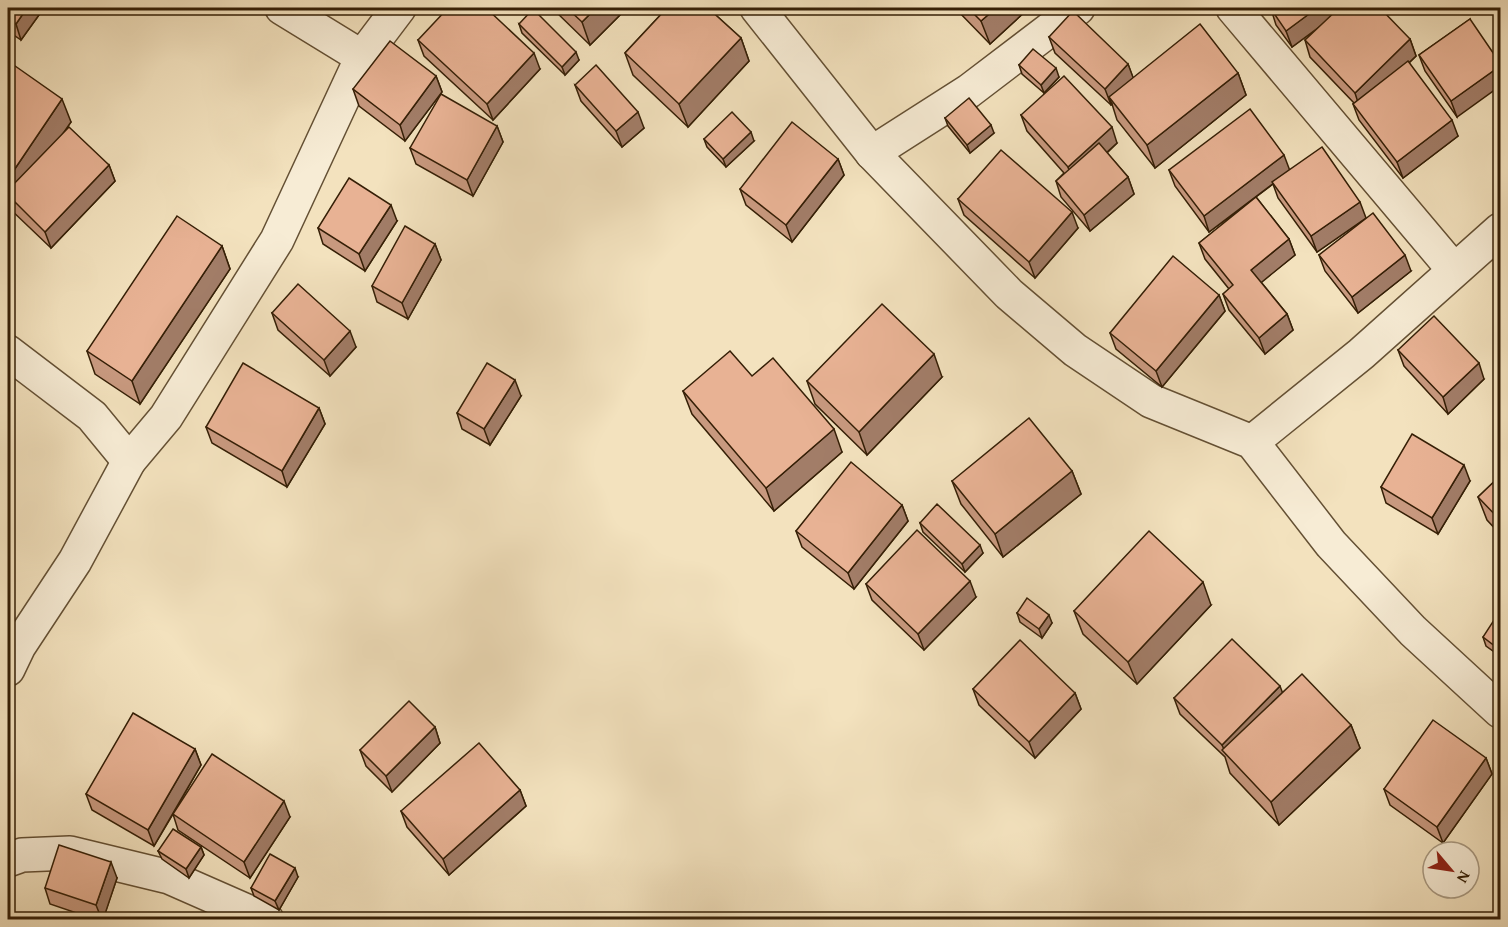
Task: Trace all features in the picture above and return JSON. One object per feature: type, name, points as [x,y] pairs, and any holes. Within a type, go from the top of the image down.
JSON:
[{"type":"street","points":[[282,8],[362,57]]},
{"type":"street","points":[[8,669],[19,646],[75,561],[129,461],[166,417],[277,240],[362,57],[399,8]]},
{"type":"street","points":[[757,8],[872,153],[1009,294],[1075,350],[1151,401],[1252,442],[1331,544],[1413,631],[1500,711]]},
{"type":"street","points":[[872,153],[969,91],[1078,8]]},
{"type":"street","points":[[1233,8],[1454,270]]},
{"type":"street","points":[[1252,442],[1361,354],[1500,230]]},
{"type":"street","points":[[8,352],[92,416],[129,461]]},
{"type":"street","points":[[8,860],[22,855],[70,853],[169,877],[267,920]]},
{"type":"building","points":[[8,8],[27,8],[16,24],[8,18]]},
{"type":"building","points":[[448,8],[486,8],[534,53],[487,104],[418,40]]},
{"type":"building","points":[[567,8],[596,8],[582,22]]},
{"type":"building","points":[[667,8],[708,8],[741,38],[679,104],[625,53]]},
{"type":"building","points":[[968,8],[996,8],[981,21]]},
{"type":"building","points":[[1317,8],[1286,31],[1271,9]]},
{"type":"building","points":[[1339,8],[1380,8],[1410,39],[1355,93],[1305,40]]},
{"type":"building","points":[[533,9],[576,52],[562,67],[519,24]]},
{"type":"building","points":[[1073,11],[1128,64],[1105,89],[1049,37]]},
{"type":"building","points":[[1470,19],[1500,66],[1451,101],[1419,55]]},
{"type":"building","points":[[1200,24],[1238,73],[1147,145],[1109,97]]},
{"type":"building","points":[[390,41],[436,76],[400,125],[353,89]]},
{"type":"building","points":[[1033,49],[1056,68],[1041,85],[1019,65]]},
{"type":"building","points":[[8,61],[62,99],[8,179]]},
{"type":"building","points":[[1408,61],[1452,120],[1397,162],[1353,104]]},
{"type":"building","points":[[596,65],[638,112],[616,131],[575,85]]},
{"type":"building","points":[[1064,76],[1112,127],[1068,167],[1021,115]]},
{"type":"building","points":[[441,94],[497,126],[467,180],[410,148]]},
{"type":"building","points":[[969,98],[991,125],[967,145],[945,118]]},
{"type":"building","points":[[1250,109],[1284,155],[1204,216],[1169,170]]},
{"type":"building","points":[[732,112],[751,132],[723,159],[704,139]]},
{"type":"building","points":[[792,122],[838,159],[786,225],[740,189]]},
{"type":"building","points":[[69,127],[109,165],[45,232],[8,195],[8,190]]},
{"type":"building","points":[[1099,143],[1128,177],[1084,215],[1056,181]]},
{"type":"building","points":[[1322,147],[1360,202],[1311,236],[1272,182]]},
{"type":"building","points":[[1001,150],[1072,212],[1029,262],[958,199]]},
{"type":"building","points":[[349,178],[391,205],[359,254],[318,228]]},
{"type":"building","points":[[1256,197],[1289,239],[1251,270],[1287,314],[1259,338],[1223,294],[1233,285],[1199,243]]},
{"type":"building","points":[[1373,213],[1405,255],[1352,297],[1319,255]]},
{"type":"building","points":[[177,216],[222,246],[132,381],[87,351]]},
{"type":"building","points":[[405,226],[435,244],[402,303],[372,286]]},
{"type":"building","points":[[1173,256],[1219,295],[1156,371],[1110,333]]},
{"type":"building","points":[[298,284],[350,331],[324,360],[272,313]]},
{"type":"building","points":[[882,304],[934,354],[859,432],[807,381]]},
{"type":"building","points":[[1434,316],[1479,363],[1443,397],[1398,350]]},
{"type":"building","points":[[730,351],[752,376],[773,358],[834,429],[766,488],[683,391]]},
{"type":"building","points":[[243,363],[319,408],[282,471],[206,427]]},
{"type":"building","points":[[487,363],[515,380],[484,429],[457,413]]},
{"type":"building","points":[[1029,418],[1072,471],[995,534],[952,481]]},
{"type":"building","points":[[1412,434],[1464,465],[1432,518],[1381,487]]},
{"type":"building","points":[[851,462],[902,505],[848,573],[796,531]]},
{"type":"building","points":[[1500,476],[1500,520],[1478,497]]},
{"type":"building","points":[[937,504],[980,545],[962,564],[920,523]]},
{"type":"building","points":[[917,530],[970,581],[918,634],[866,584]]},
{"type":"building","points":[[1149,531],[1203,582],[1128,662],[1074,611]]},
{"type":"building","points":[[1027,598],[1049,615],[1039,629],[1017,613]]},
{"type":"building","points":[[1494,620],[1500,625],[1500,650],[1483,637]]},
{"type":"building","points":[[1232,639],[1280,686],[1222,745],[1174,698]]},
{"type":"building","points":[[1020,640],[1075,693],[1029,742],[973,689]]},
{"type":"building","points":[[1302,674],[1351,725],[1271,802],[1222,750]]},
{"type":"building","points":[[409,701],[435,727],[386,776],[360,750]]},
{"type":"building","points":[[133,713],[195,749],[148,830],[86,794]]},
{"type":"building","points":[[1433,720],[1486,758],[1437,827],[1384,789]]},
{"type":"building","points":[[479,743],[520,790],[443,859],[401,811]]},
{"type":"building","points":[[212,754],[284,801],[244,862],[173,814]]},
{"type":"building","points":[[173,829],[201,847],[186,869],[158,851]]},
{"type":"building","points":[[59,845],[111,862],[96,905],[45,888]]},
{"type":"building","points":[[270,854],[295,868],[275,901],[251,888]]},
{"type":"building","points":[[104,913],[119,920],[101,920]]}]
